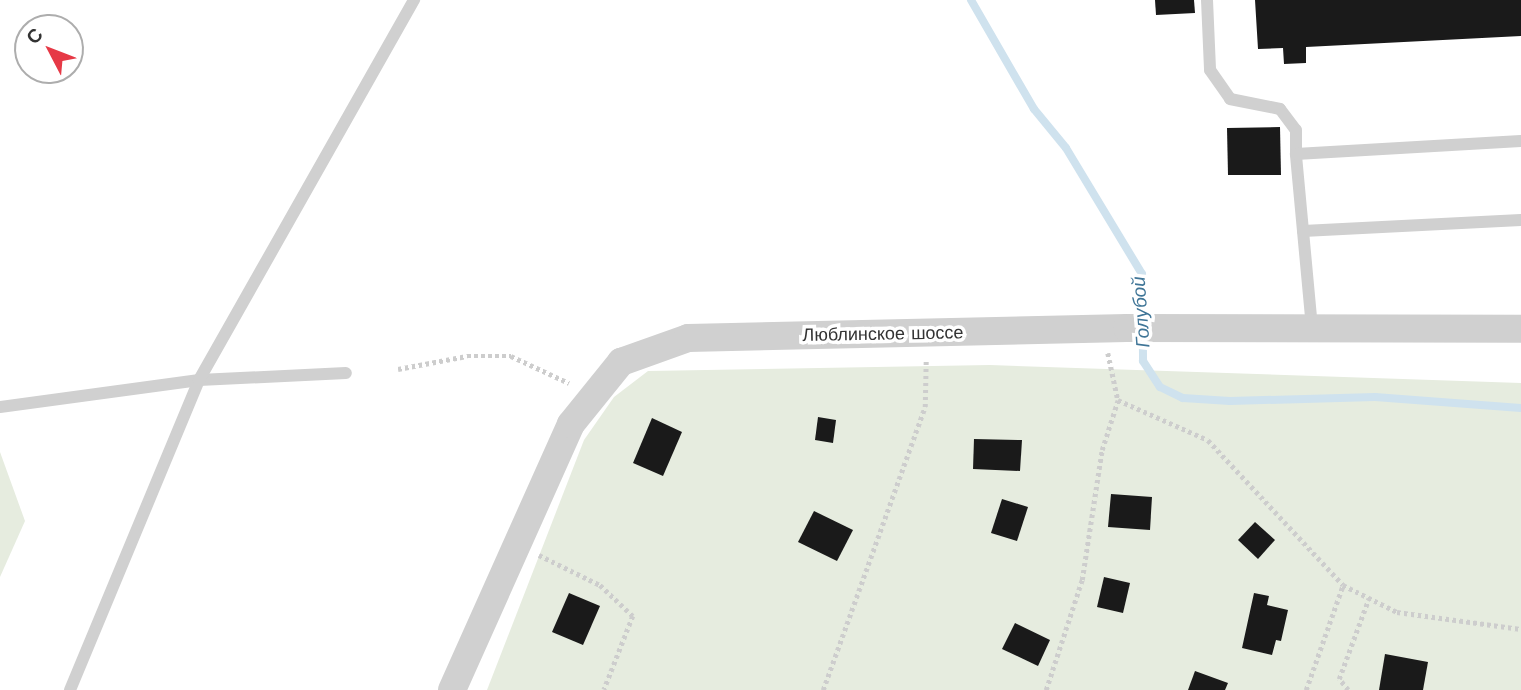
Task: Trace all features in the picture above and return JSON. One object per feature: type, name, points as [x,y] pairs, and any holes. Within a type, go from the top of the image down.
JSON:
[{"type":"street","name":"Люблинское шоссе","points":[[452,690],[571,424],[593,391],[621,362],[688,338],[1115,328],[1521,329]]},
{"type":"lane","points":[[70,690],[198,380],[414,0]]},
{"type":"lane","points":[[1207,0],[1210,71],[1230,99],[1280,109],[1296,130],[1312,328]]},
{"type":"lane","points":[[1296,154],[1521,141]]},
{"type":"lane","points":[[1303,231],[1521,220]]},
{"type":"lane","points":[[0,407],[198,380],[346,373]]},
{"type":"path","points":[[1046,690],[1083,580],[1102,450],[1118,400],[1115,328]]},
{"type":"path","points":[[823,690],[925,407],[926,333]]},
{"type":"path","points":[[398,369],[467,356],[510,356],[593,391]]},
{"type":"path","points":[[1118,400],[1208,440],[1343,585],[1398,612],[1521,629]]},
{"type":"path","points":[[516,543],[600,585],[633,616],[604,690]]},
{"type":"path","points":[[1306,690],[1343,585]]},
{"type":"path","points":[[1348,690],[1339,679],[1369,598]]},
{"type":"shaded area","points":[[990,365],[1521,383],[1521,690],[487,690],[584,440],[614,397],[648,371]]},
{"type":"shaded area","points":[[0,452],[25,521],[0,577]]},
{"type":"building","points":[[1155,0],[1194,0],[1195,13],[1156,15]]},
{"type":"building","points":[[1255,0],[1521,0],[1521,36],[1306,47],[1306,63],[1284,64],[1283,48],[1258,49]]},
{"type":"building","points":[[1280,127],[1281,175],[1228,175],[1227,128]]},
{"type":"building","points":[[818,417],[836,420],[833,443],[815,440]]},
{"type":"building","points":[[652,418],[682,432],[663,476],[633,463]]},
{"type":"building","points":[[974,439],[1022,440],[1020,471],[973,469]]},
{"type":"building","points":[[1111,494],[1152,497],[1150,530],[1108,527]]},
{"type":"building","points":[[1002,499],[1028,507],[1017,541],[991,533]]},
{"type":"building","points":[[814,511],[853,530],[837,561],[798,542]]},
{"type":"building","points":[[1255,522],[1275,540],[1258,559],[1238,540]]},
{"type":"building","points":[[1104,577],[1130,583],[1123,613],[1097,607]]},
{"type":"building","points":[[569,593],[600,606],[583,645],[552,632]]},
{"type":"building","points":[[1254,593],[1269,596],[1267,605],[1288,610],[1281,641],[1276,640],[1272,655],[1242,648]]},
{"type":"building","points":[[1015,623],[1050,640],[1038,666],[1002,649]]},
{"type":"building","points":[[1385,654],[1428,662],[1423,690],[1379,690]]},
{"type":"building","points":[[1195,671],[1228,683],[1225,690],[1188,690]]},
{"type":"waterway","name":"Голубой","points":[[971,0],[1034,109],[1066,148],[1142,274],[1143,361],[1160,387],[1183,398],[1230,401],[1375,397],[1521,408]]}]
